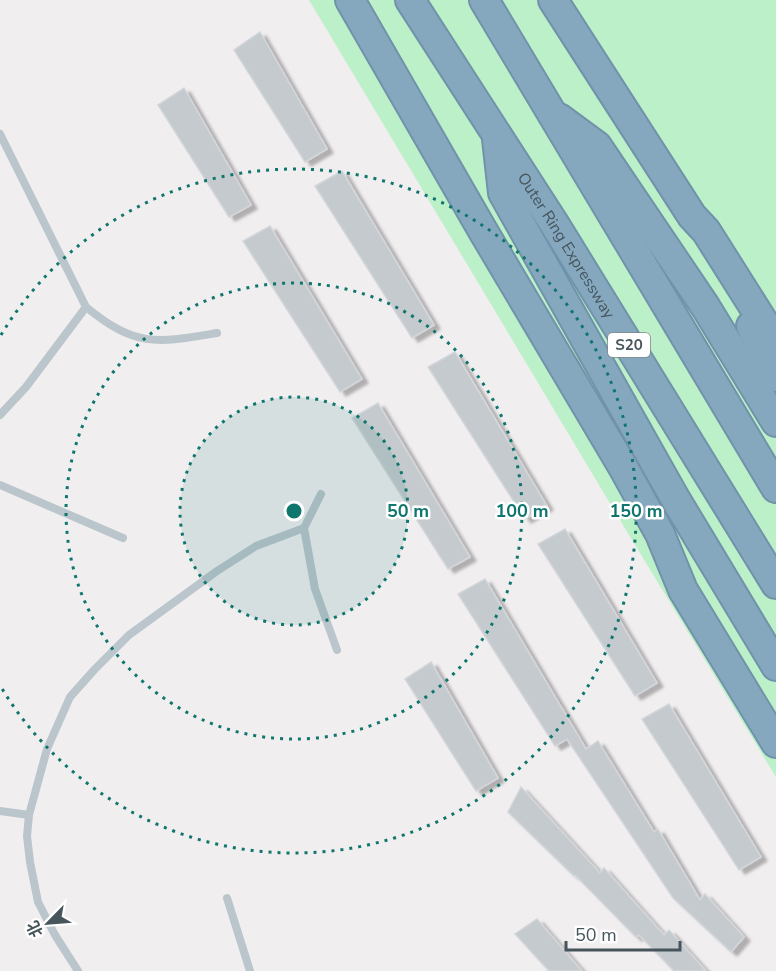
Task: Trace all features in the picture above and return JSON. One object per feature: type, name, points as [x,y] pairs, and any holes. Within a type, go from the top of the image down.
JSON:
[{"type":"highway","points":[[350,0],[623,467],[660,534],[682,590],[776,743]]},
{"type":"highway","name":"Outer Ring Expressway","points":[[410,0],[601,299],[776,584]]},
{"type":"highway","points":[[484,0],[776,488]]},
{"type":"highway","points":[[553,0],[692,216],[776,377]]},
{"type":"highway","points":[[550,112],[597,146],[705,306],[776,422]]},
{"type":"highway","points":[[497,134],[502,193],[651,456],[776,666]]},
{"type":"highway","points":[[692,216],[706,231],[776,342]]},
{"type":"highway","points":[[651,456],[689,572]]},
{"type":"highway","points":[[660,534],[689,572],[776,715]]},
{"type":"lane","points":[[0,134],[86,307],[107,324],[138,338],[164,342],[217,333]]},
{"type":"lane","points":[[0,415],[26,387],[86,307]]},
{"type":"lane","points":[[0,485],[123,538]]},
{"type":"lane","points":[[321,494],[304,528],[315,589],[337,650]]},
{"type":"lane","points":[[78,971],[38,902],[27,836],[29,815],[47,749],[70,697],[129,635],[217,571],[256,546],[304,528]]},
{"type":"lane","points":[[0,811],[29,815]]},
{"type":"lane","points":[[227,898],[250,971]]},
{"type":"green space","points":[[309,0],[776,0],[776,777],[626,530]]},
{"type":"building","points":[[260,32],[327,149],[305,162],[234,50]]},
{"type":"building","points":[[184,88],[251,205],[229,217],[158,105]]},
{"type":"building","points":[[342,171],[434,325],[412,338],[315,186]]},
{"type":"building","points":[[270,226],[362,379],[340,392],[243,241]]},
{"type":"building","points":[[455,352],[547,506],[525,519],[428,367]]},
{"type":"building","points":[[378,403],[470,557],[448,569],[352,418]]},
{"type":"building","points":[[565,529],[657,683],[635,696],[538,544]]},
{"type":"building","points":[[485,579],[586,749],[598,741],[654,832],[658,829],[700,900],[705,894],[744,937],[731,952],[673,898],[567,739],[555,746],[458,594]]},
{"type":"building","points":[[431,662],[498,778],[476,791],[405,679]]},
{"type":"building","points":[[669,704],[761,857],[739,870],[642,719]]},
{"type":"building","points":[[521,787],[600,873],[604,868],[664,935],[669,930],[706,971],[674,971],[508,812]]},
{"type":"building","points":[[537,919],[582,971],[549,971],[515,934]]}]
